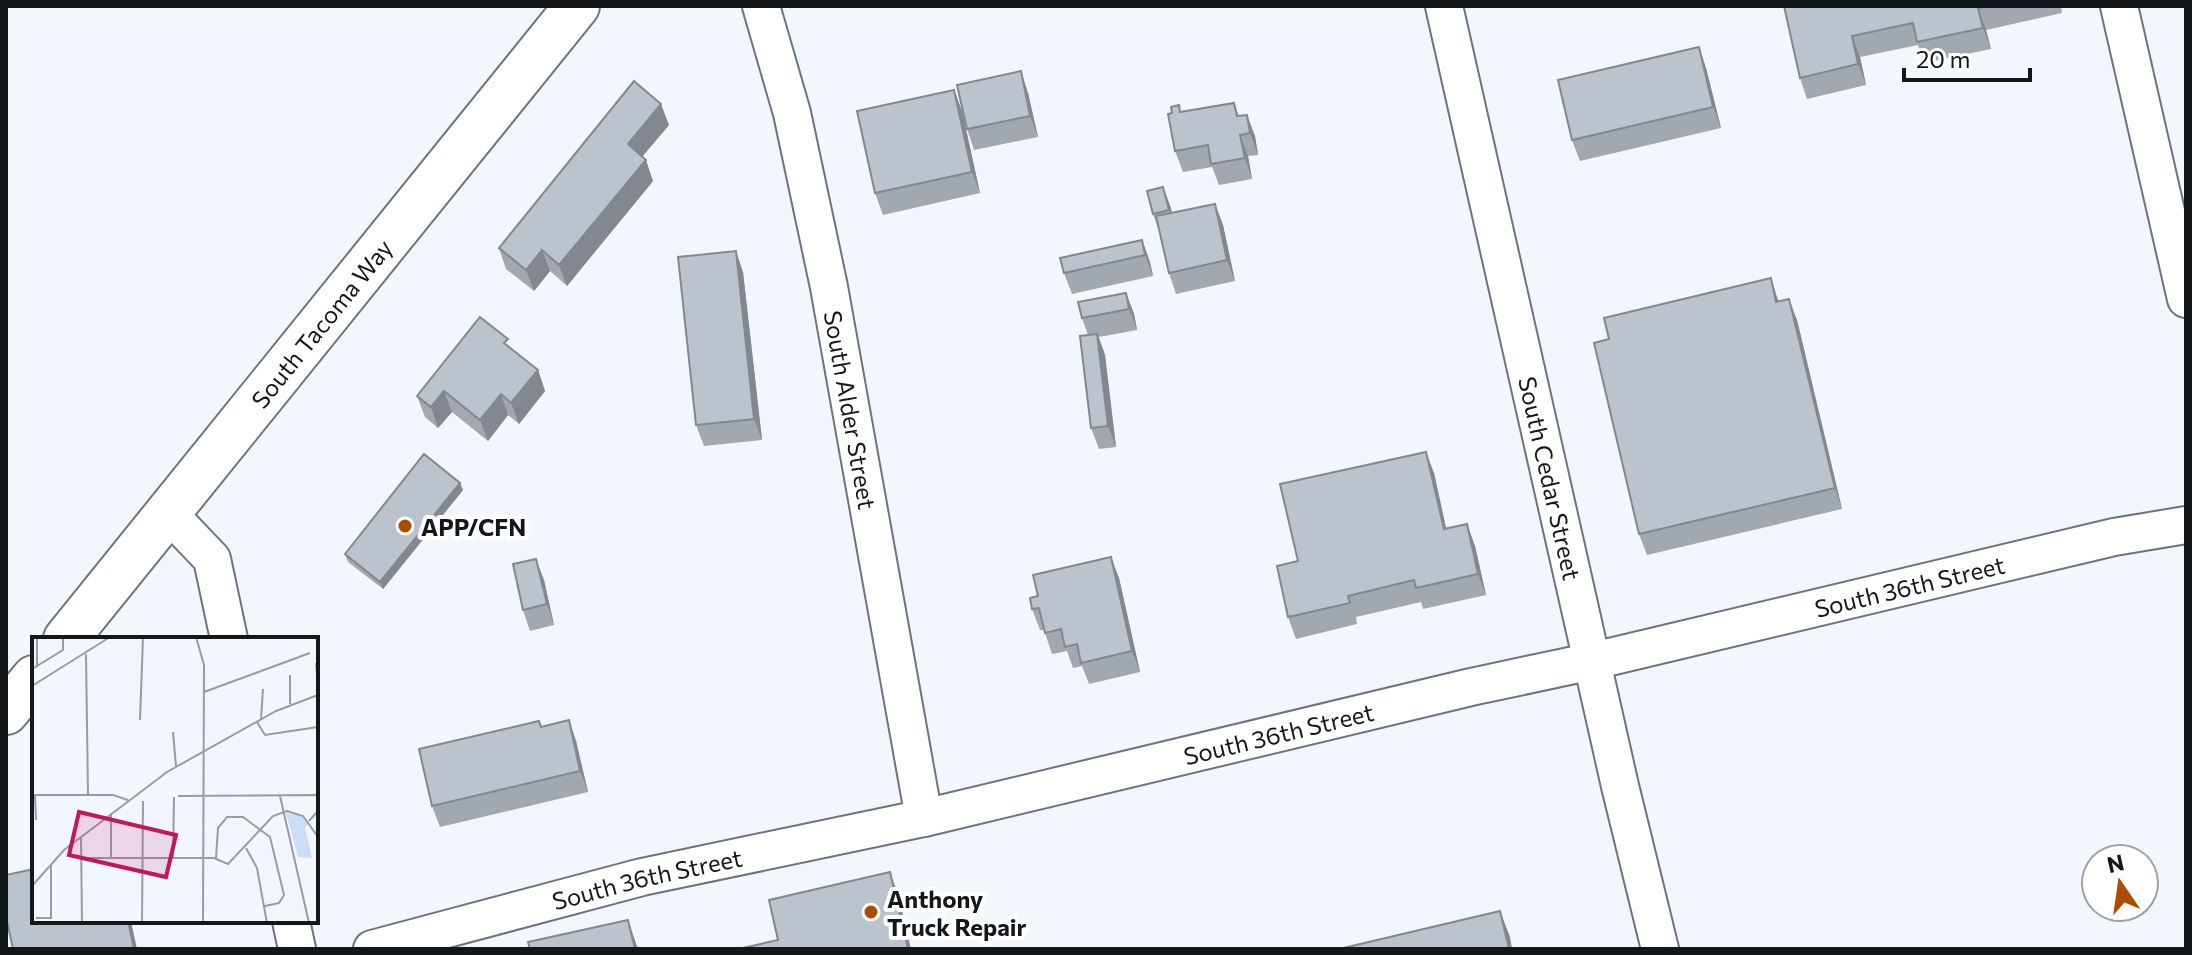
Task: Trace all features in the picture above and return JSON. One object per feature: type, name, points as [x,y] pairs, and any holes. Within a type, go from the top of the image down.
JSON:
[{"type":"main road","name":"South Tacoma Way","points":[[68,637],[577,6]]},
{"type":"main road","points":[[6,712],[32,680]]},
{"type":"street","name":"South Alder Street","points":[[761,6],[792,113],[829,287],[924,818]]},
{"type":"street","name":"South Cedar Street","points":[[1444,6],[1620,786],[1660,949]]},
{"type":"street","points":[[2119,6],[2186,299]]},
{"type":"street","points":[[168,513],[212,559],[229,637]]},
{"type":"street","name":"South 36th Street","points":[[372,949],[642,877],[924,818],[2099,541],[2186,525]]},
{"type":"street","points":[[291,923],[297,949]]},
{"type":"building","points":[[1784,6],[1989,6],[1978,8],[1983,28],[1917,42],[1913,23],[1852,36],[1858,64],[1800,78]]},
{"type":"building","points":[[1699,47],[1713,107],[1572,140],[1558,80]]},
{"type":"building","points":[[1021,71],[1030,116],[967,129],[957,85]]},
{"type":"building","points":[[634,81],[661,104],[628,144],[646,160],[559,265],[542,250],[526,270],[499,248]]},
{"type":"building","points":[[954,90],[972,172],[875,193],[857,111]]},
{"type":"building","points":[[1234,103],[1237,116],[1247,115],[1250,133],[1240,135],[1245,158],[1211,164],[1208,145],[1175,151],[1168,114],[1172,113],[1171,107],[1179,105],[1180,112]]},
{"type":"building","points":[[1163,187],[1169,210],[1153,214],[1147,191]]},
{"type":"building","points":[[1215,204],[1227,260],[1169,273],[1156,216]]},
{"type":"building","points":[[1142,240],[1145,255],[1064,273],[1060,258]]},
{"type":"building","points":[[736,251],[754,419],[696,425],[678,257]]},
{"type":"building","points":[[1771,278],[1776,302],[1789,299],[1835,488],[1639,534],[1594,343],[1609,339],[1604,318]]},
{"type":"building","points":[[1126,293],[1129,309],[1082,318],[1078,302]]},
{"type":"building","points":[[480,317],[508,339],[504,343],[538,370],[511,403],[501,394],[480,420],[444,391],[431,407],[417,396]]},
{"type":"building","points":[[1097,334],[1108,426],[1091,428],[1080,336]]},
{"type":"building","points":[[1426,452],[1444,529],[1467,524],[1478,574],[1416,588],[1414,580],[1348,596],[1350,603],[1288,617],[1277,566],[1298,561],[1280,484]]},
{"type":"building","name":"APP/CFN","points":[[424,454],[460,483],[380,582],[345,554]]},
{"type":"building","points":[[1111,557],[1132,651],[1081,663],[1077,644],[1065,647],[1061,629],[1045,633],[1039,608],[1032,609],[1030,598],[1038,596],[1033,575]]},
{"type":"building","points":[[536,559],[547,604],[523,610],[513,564]]},
{"type":"building","points":[[569,720],[580,771],[432,806],[419,749],[539,721],[541,727]]},
{"type":"building","points":[[32,869],[32,923],[128,923],[134,949],[13,949],[6,917],[6,875]]},
{"type":"building","points":[[890,872],[908,949],[738,949],[778,940],[769,900]]},
{"type":"building","points":[[1500,911],[1509,949],[1339,949]]},
{"type":"building","points":[[628,920],[635,949],[530,949],[528,942]]},
{"type":"place","name":"APP/CFN","points":[[405,526]]},
{"type":"place","name":"Anthony Truck Repair","points":[[871,912]]}]
